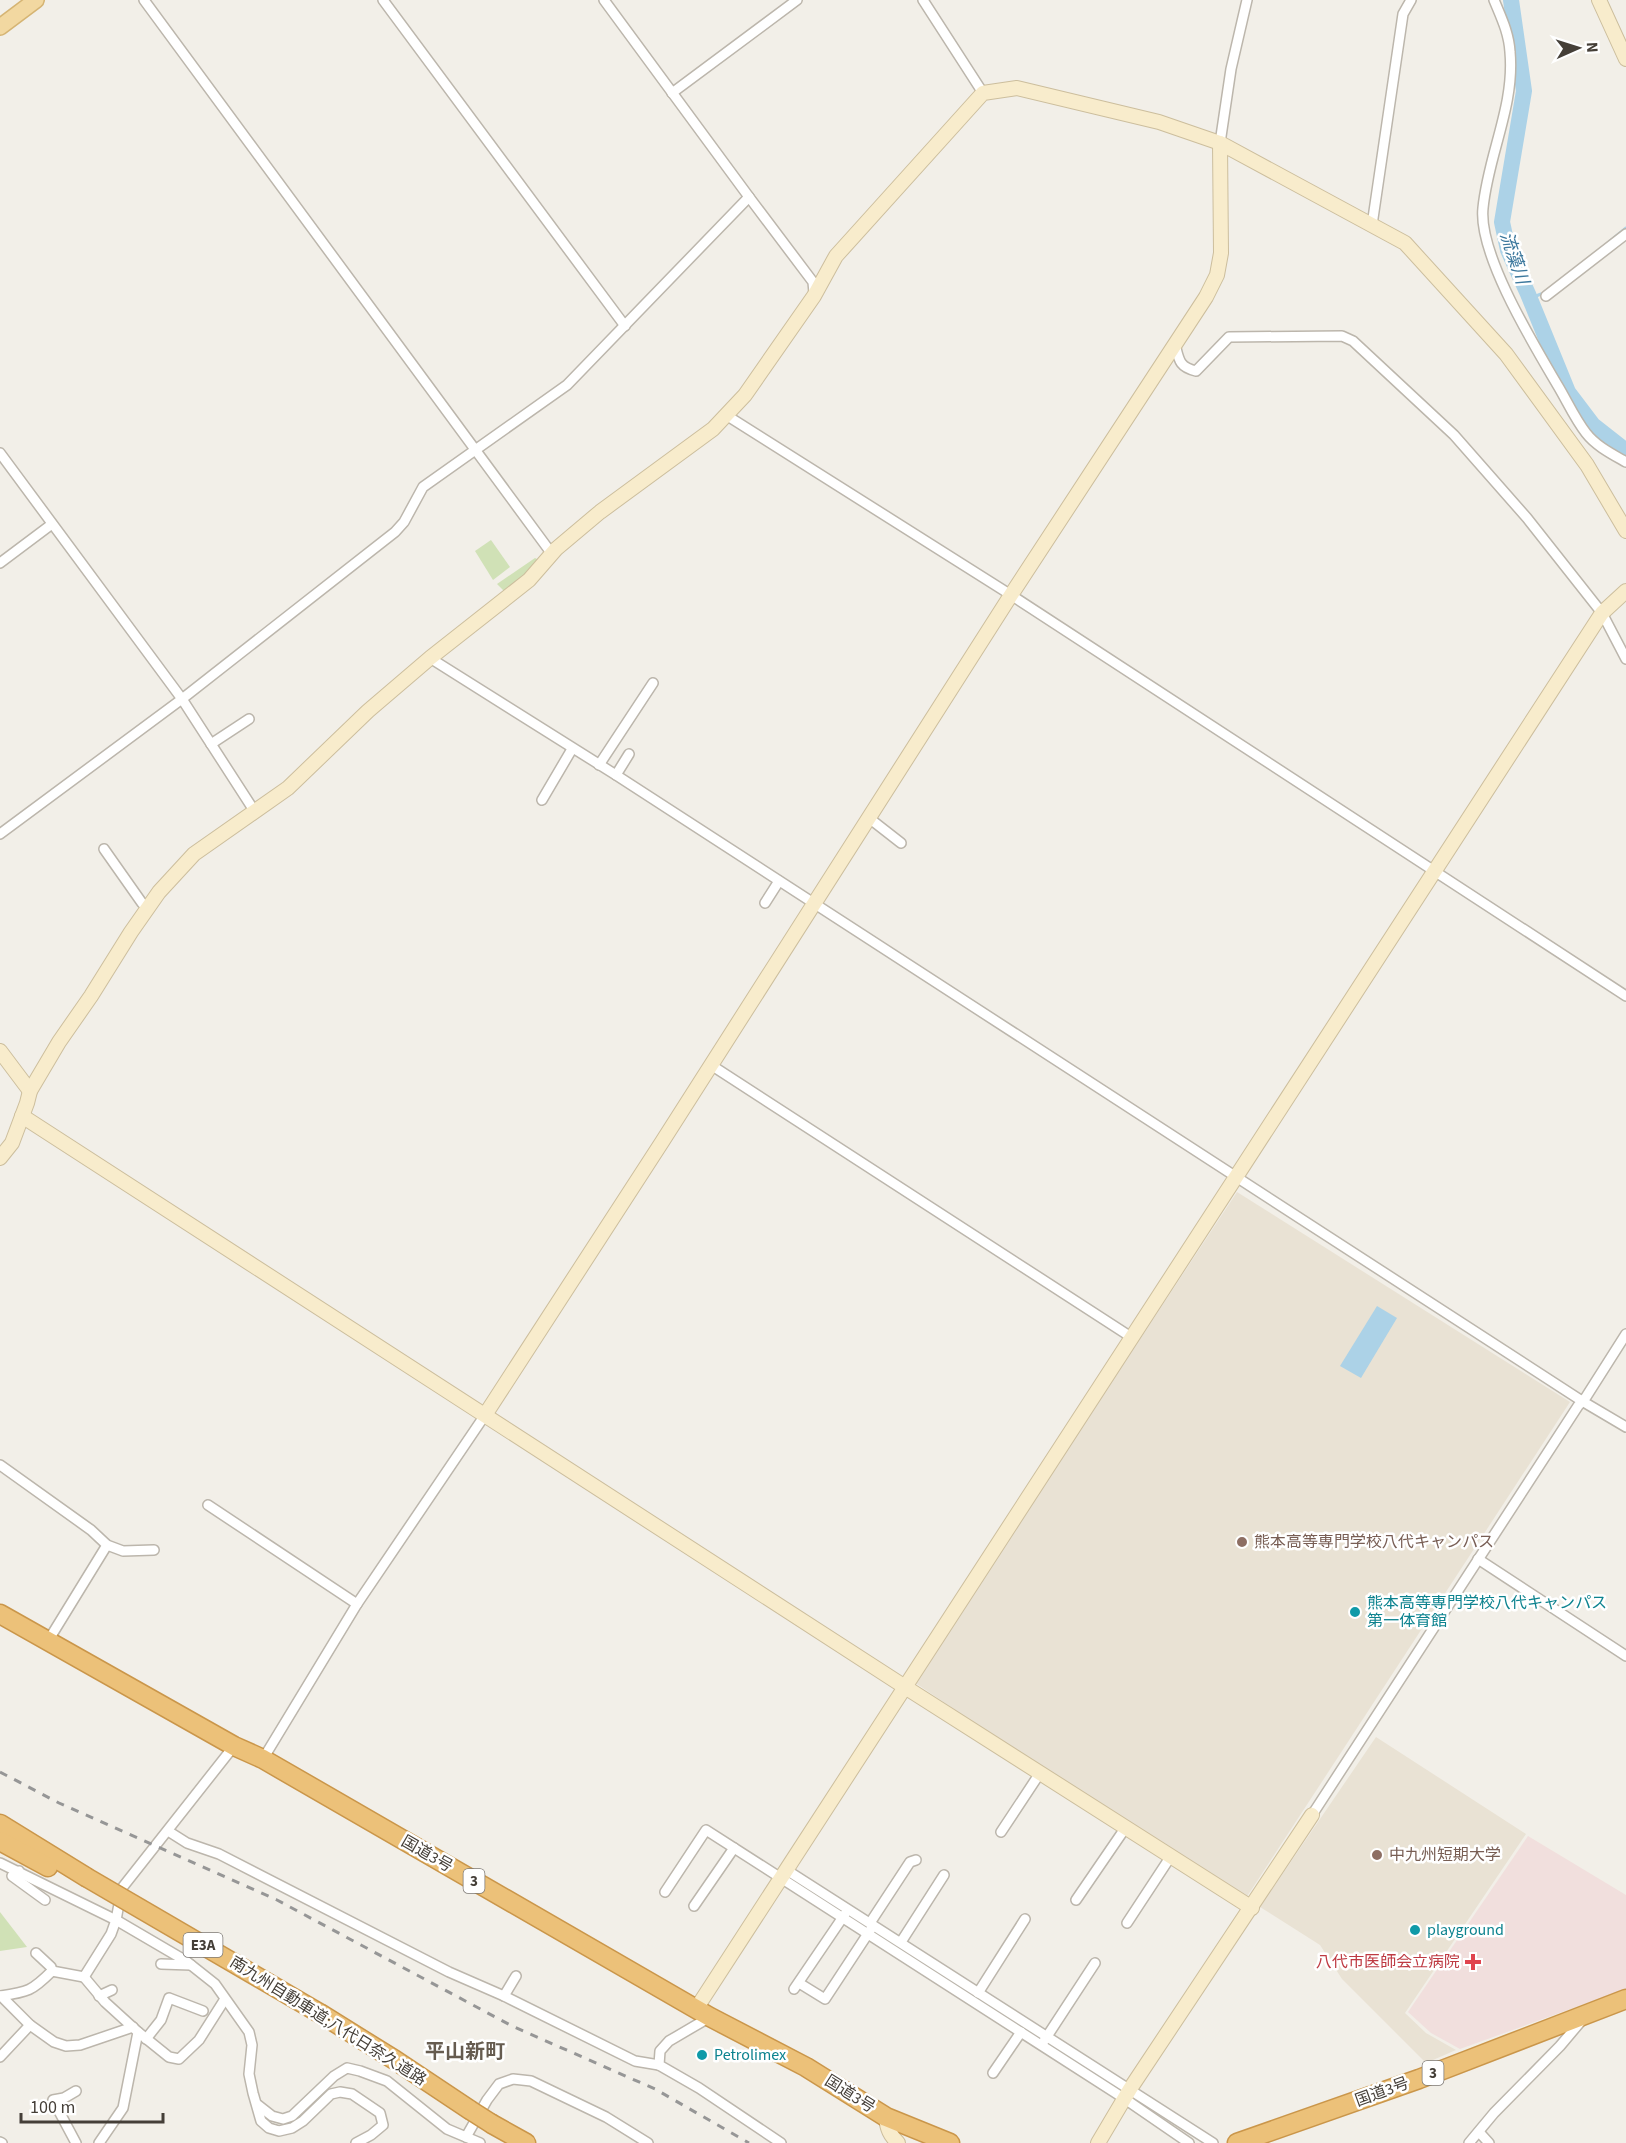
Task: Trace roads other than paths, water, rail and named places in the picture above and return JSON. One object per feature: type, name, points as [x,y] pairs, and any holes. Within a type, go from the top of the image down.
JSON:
[{"type":"highway","name":"国道3号","points":[[0,1614],[234,1746],[263,1760],[703,2013],[806,2067],[886,2117],[950,2143]]},
{"type":"highway","name":"南九州自動車道;八代日奈久道路","points":[[0,1824],[83,1881]]},
{"type":"highway","name":"南九州自動車道;八代日奈久道路","points":[[0,1841],[83,1881],[395,2060],[492,2124],[526,2143]]},
{"type":"highway","name":"国道3号","points":[[1238,2143],[1419,2079],[1626,1998]]},
{"type":"main road","points":[[0,27],[36,0]]},
{"type":"street","points":[[144,0],[552,554]]},
{"type":"street","points":[[383,0],[625,326]]},
{"type":"street","points":[[604,0],[813,282],[814,296]]},
{"type":"street","points":[[672,93],[797,0]]},
{"type":"street","points":[[923,0],[983,93]]},
{"type":"street","points":[[263,1760],[357,1605],[485,1415],[1011,595],[1206,297],[1217,275],[1221,253],[1220,143],[1231,69],[1247,0]]},
{"type":"street","points":[[1372,225],[1403,14],[1411,0]]},
{"type":"street","points":[[1494,0],[1506,28],[1510,50],[1511,79],[1483,209],[1487,243],[1495,265],[1534,344],[1585,432],[1598,445],[1626,462]]},
{"type":"street","points":[[1599,0],[1626,59]]},
{"type":"street","points":[[0,1158],[12,1143],[30,1091],[59,1042],[159,892],[195,854],[288,788],[368,711],[430,658],[529,580],[552,554],[600,512],[713,429],[745,395],[814,296],[836,256],[983,93],[1017,88],[1159,122],[1220,143],[1401,241],[1506,354],[1587,465],[1626,531]]},
{"type":"street","points":[[0,834],[182,699],[395,532],[404,522],[423,487],[567,386],[749,197]]},
{"type":"street","points":[[1546,296],[1626,234]]},
{"type":"street","points":[[1175,344],[1179,360],[1186,368],[1196,371],[1229,337],[1342,336],[1353,341],[1454,435],[1527,518],[1602,613],[1626,659]]},
{"type":"street","points":[[726,415],[1011,595],[1626,996]]},
{"type":"street","points":[[0,453],[182,699],[255,812]]},
{"type":"street","points":[[0,563],[52,524]]},
{"type":"street","points":[[659,2065],[660,2051],[703,2013],[782,1874],[1131,1336],[1602,613],[1626,591]]},
{"type":"street","points":[[430,658],[616,775],[1582,1401],[1626,1427]]},
{"type":"street","points":[[599,765],[653,683]]},
{"type":"street","points":[[211,744],[249,719]]},
{"type":"street","points":[[542,800],[572,749]]},
{"type":"street","points":[[616,775],[629,754]]},
{"type":"street","points":[[869,818],[901,843]]},
{"type":"street","points":[[104,849],[142,903],[148,908]]},
{"type":"street","points":[[765,903],[778,881]]},
{"type":"street","points":[[0,1052],[30,1091]]},
{"type":"street","points":[[711,1065],[1131,1336]]},
{"type":"street","points":[[22,1116],[905,1687],[1252,1908]]},
{"type":"street","points":[[1098,2143],[1127,2094],[1252,1908],[1538,1465],[1626,1334]]},
{"type":"street","points":[[0,1465],[91,1530],[107,1545],[123,1551],[154,1550]]},
{"type":"street","points":[[208,1505],[357,1605]]},
{"type":"street","points":[[48,1641],[107,1545]]},
{"type":"street","points":[[1478,1559],[1626,1656]]},
{"type":"street","points":[[84,1977],[111,1934],[122,1888],[234,1746]]},
{"type":"street","points":[[1001,1832],[1040,1773]]},
{"type":"street","points":[[1076,1900],[1126,1827]]},
{"type":"street","points":[[665,1892],[706,1830],[734,1848],[849,1910],[1041,2046],[1213,2143]]},
{"type":"street","points":[[168,1831],[187,1843],[219,1854],[449,1972],[504,1996],[635,2061],[659,2065],[699,2088],[781,2143]]},
{"type":"street","points":[[694,1906],[734,1848]]},
{"type":"street","points":[[1126,1923],[1171,1856]]},
{"type":"street","points":[[849,1910],[797,1986],[825,1999],[910,1862],[916,1860]]},
{"type":"street","points":[[0,1863],[15,1873],[45,1900]]},
{"type":"street","points":[[0,1875],[15,1873],[116,1920],[216,1980],[225,1999],[249,2032],[252,2045],[249,2074],[261,2121],[279,2131],[292,2128],[303,2121],[331,2094],[340,2092],[352,2094],[380,2113],[383,2125],[356,2143]]},
{"type":"street","points":[[782,1874],[842,1918],[871,1927],[901,1942],[1047,2037],[1189,2142]]},
{"type":"street","points":[[901,1942],[944,1875]]},
{"type":"street","points":[[978,1993],[1025,1919]]},
{"type":"street","points":[[36,1953],[51,1967],[52,1971]]},
{"type":"street","points":[[1041,2046],[1095,1963]]},
{"type":"street","points":[[160,1964],[191,1965]]},
{"type":"street","points":[[52,1971],[84,1977],[99,1996],[169,2058],[178,2059],[199,2040],[225,1999]]},
{"type":"street","points":[[1,1996],[35,1988],[52,1971]]},
{"type":"street","points":[[504,1996],[516,1976]]},
{"type":"street","points":[[99,1996],[112,1990]]},
{"type":"street","points":[[1,1996],[30,2025],[54,2042],[66,2046],[139,2033],[161,2020],[169,1998],[203,2011]]},
{"type":"street","points":[[1004,2009],[1005,2022]]},
{"type":"street","points":[[1469,2143],[1494,2113],[1560,2046],[1587,2013]]},
{"type":"street","points":[[0,2057],[30,2025]]},
{"type":"street","points":[[993,2073],[1021,2032]]},
{"type":"street","points":[[99,2143],[123,2108],[139,2033]]},
{"type":"street","points":[[258,2105],[272,2116],[283,2119],[292,2116],[334,2076],[347,2068],[387,2081],[447,2129],[480,2143]]},
{"type":"street","points":[[466,2137],[499,2084],[513,2079],[531,2081],[542,2086],[606,2117],[648,2143]]},
{"type":"street","points":[[76,2091],[64,2098],[53,2100],[76,2143]]},
{"type":"street","points":[[886,2117],[890,2134],[898,2143]]},
{"type":"street","points":[[1189,2128],[1189,2142]]},
{"type":"street","points":[[1479,2132],[1489,2143]]},
{"type":"water","points":[[1377,1306],[1397,1318],[1361,1378],[1340,1366]]},
{"type":"waterway","name":"流藻川","points":[[1511,0],[1524,91],[1502,222],[1508,250],[1568,392],[1593,425],[1626,451]]},
{"type":"waterway","points":[[1609,242],[1626,228]]},
{"type":"waterway","points":[[1528,294],[1536,296],[1541,294]]},
{"type":"railway","points":[[0,1772],[59,1803],[277,1900],[512,2026],[655,2089],[749,2143]]},
{"type":"place","name":"熊本高等専門学校八代キャンパス","points":[[1242,1542]]},
{"type":"place","name":"熊本高等専門学校八代キャンパス 第一体育館","points":[[1355,1612]]},
{"type":"place","name":"中九州短期大学","points":[[1377,1855]]},
{"type":"place","name":"playground","points":[[1415,1930]]},
{"type":"place","name":"八代市医師会立病院","points":[[1473,1962]]},
{"type":"place","name":"Petrolimex","points":[[702,2055]]},
{"type":"district","name":"平山新町","points":[[465,2052]]}]
